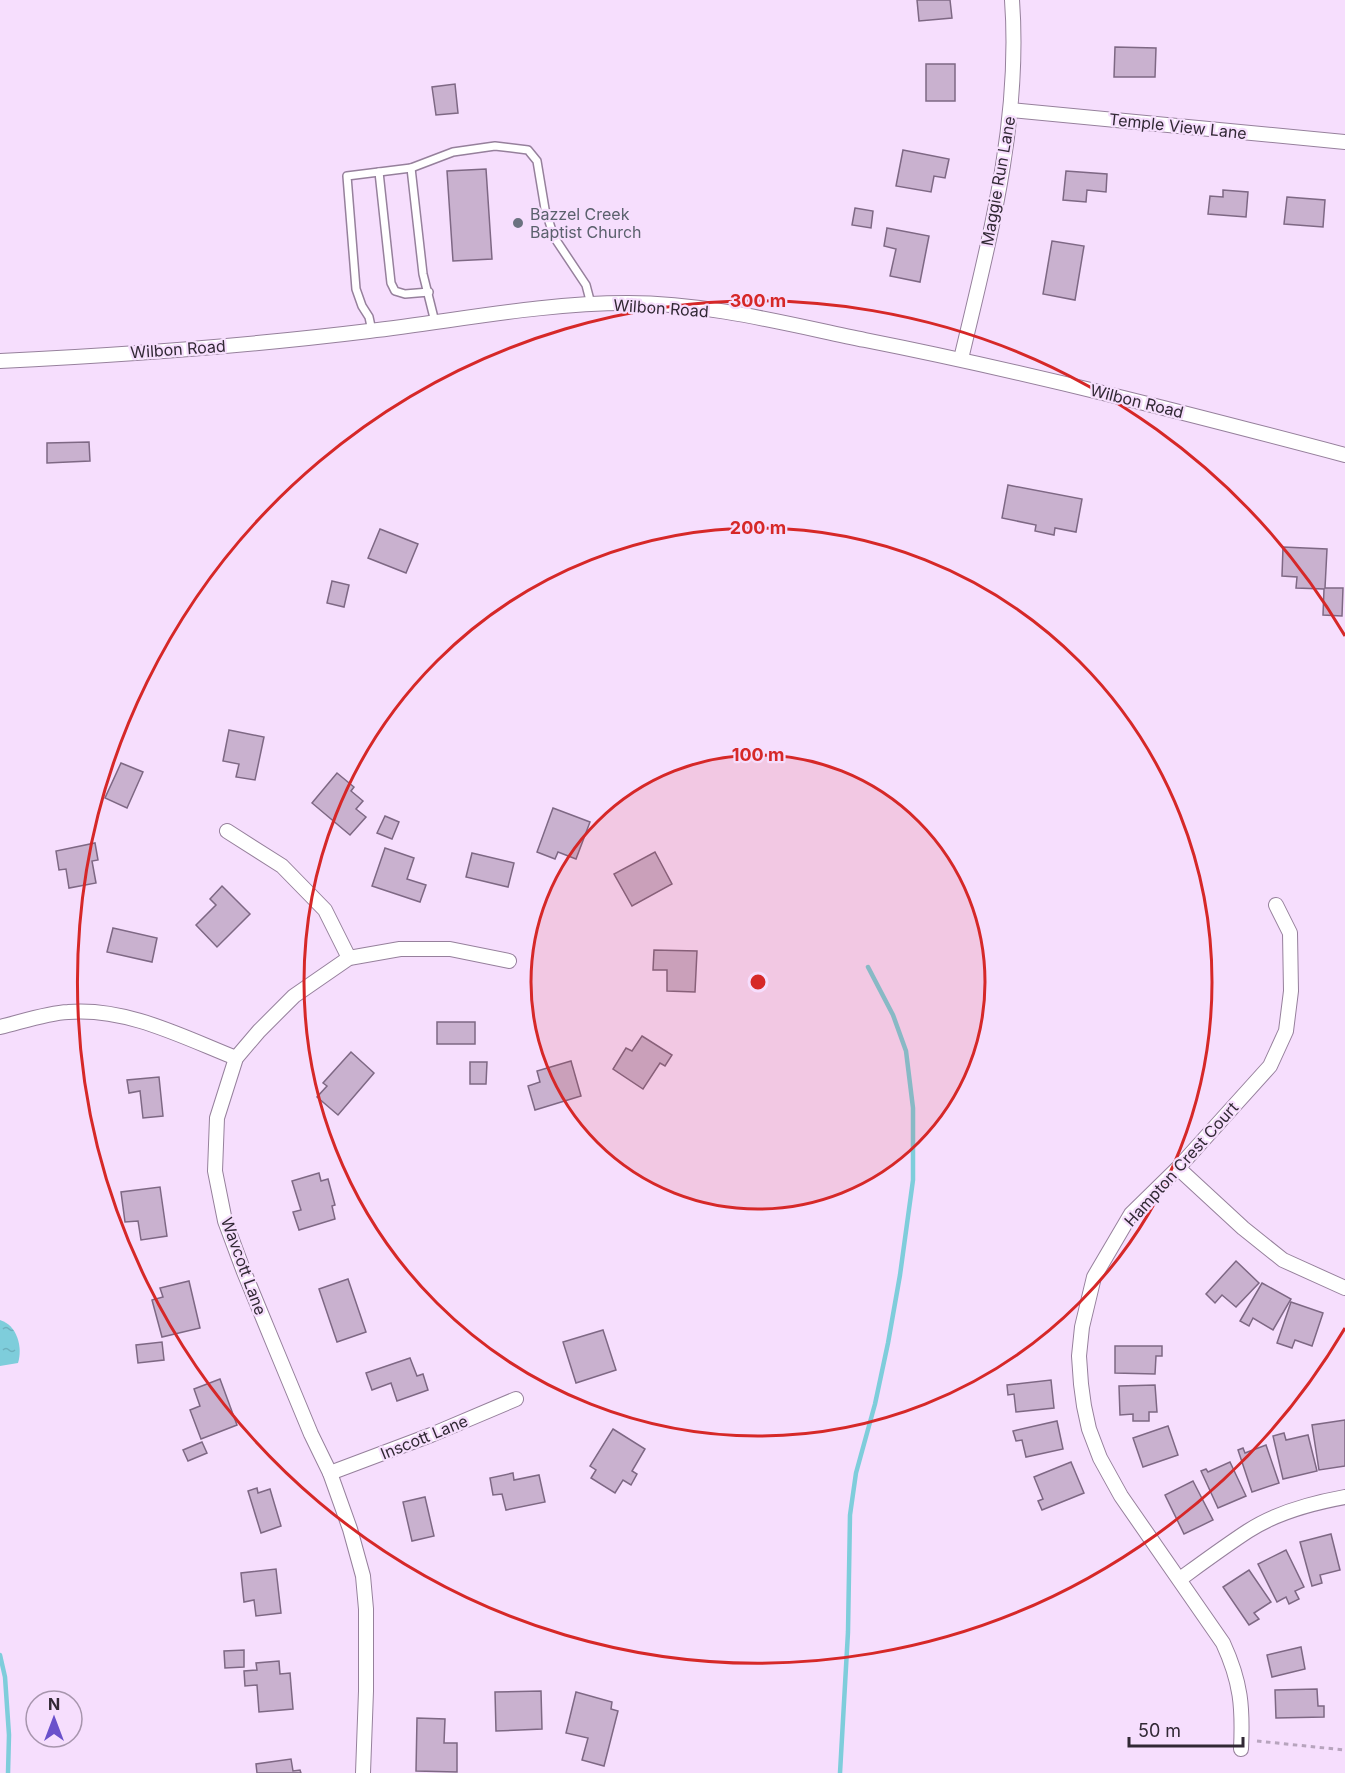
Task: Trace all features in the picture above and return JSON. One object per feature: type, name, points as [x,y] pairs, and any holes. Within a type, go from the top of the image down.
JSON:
[{"type":"street","name":"Maggie Run Lane","points":[[961,359],[1003,170],[1011,110],[1012,0]]},
{"type":"street","name":"Temple View Lane","points":[[1011,110],[1345,142]]},
{"type":"street","name":"Wilbon Road","points":[[0,361],[190,348],[372,331],[565,305],[665,304],[961,359],[1174,409],[1345,455]]},
{"type":"street","points":[[227,831],[282,866],[325,910],[349,958]]},
{"type":"street","name":"Hampton Crest Court","points":[[1241,1749],[1242,1703],[1231,1661],[1222,1643],[1180,1580],[1121,1496],[1100,1458],[1089,1429],[1084,1406],[1079,1356],[1082,1327],[1094,1277],[1131,1214],[1178,1168],[1270,1066],[1286,1031],[1292,991],[1290,933],[1276,905]]},
{"type":"street","name":"Wavcott Lane","points":[[363,1773],[366,1691],[363,1576],[350,1529],[330,1473],[281,1362],[225,1221],[215,1171],[218,1118],[236,1058],[294,996],[349,958],[400,949],[450,949],[510,961]]},
{"type":"street","points":[[0,1027],[68,1012],[110,1013],[162,1028],[236,1058]]},
{"type":"street","points":[[1178,1168],[1243,1228],[1283,1260],[1345,1288]]},
{"type":"street","name":"Inscott Lane","points":[[330,1473],[431,1435],[516,1399]]},
{"type":"street","points":[[1180,1580],[1249,1530],[1266,1521],[1313,1504],[1345,1497]]},
{"type":"lane","points":[[372,331],[369,317],[356,289],[347,176],[411,168],[453,152],[495,146],[528,150],[537,161],[545,208],[554,237],[586,285],[591,304]]},
{"type":"lane","points":[[411,168],[423,274],[435,323]]},
{"type":"lane","points":[[379,172],[391,283],[395,291],[405,294],[429,292]]},
{"type":"path","points":[[1257,1741],[1345,1750]]},
{"type":"water","points":[[0,1320],[11,1327],[17,1337],[20,1350],[18,1363],[0,1366]]},
{"type":"building","points":[[917,0],[950,0],[952,18],[919,21]]},
{"type":"building","points":[[1115,47],[1156,48],[1155,77],[1114,77]]},
{"type":"building","points":[[926,64],[955,64],[955,101],[926,101]]},
{"type":"building","points":[[455,84],[458,113],[436,115],[432,87]]},
{"type":"building","points":[[903,150],[949,159],[945,178],[934,176],[931,192],[896,186]]},
{"type":"building","points":[[486,169],[492,259],[453,261],[447,171]]},
{"type":"building","points":[[1066,171],[1107,174],[1106,192],[1087,190],[1086,202],[1063,200]]},
{"type":"building","points":[[1223,190],[1248,192],[1246,217],[1208,214],[1210,196],[1223,197]]},
{"type":"building","points":[[1287,197],[1325,200],[1323,227],[1284,224]]},
{"type":"building","points":[[855,208],[873,211],[871,228],[852,225]]},
{"type":"building","points":[[887,228],[929,236],[920,282],[890,276],[896,249],[884,246]]},
{"type":"building","points":[[1052,241],[1084,246],[1075,300],[1043,294]]},
{"type":"building","points":[[89,442],[90,461],[47,463],[47,443]]},
{"type":"building","points":[[1008,485],[1082,499],[1076,532],[1055,528],[1054,535],[1035,531],[1036,525],[1002,518]]},
{"type":"building","points":[[380,529],[418,544],[406,573],[368,558]]},
{"type":"building","points":[[1283,547],[1327,549],[1325,588],[1343,588],[1342,616],[1323,615],[1324,589],[1296,588],[1297,577],[1282,576]]},
{"type":"building","points":[[332,581],[349,585],[344,607],[327,603]]},
{"type":"building","points":[[229,730],[264,737],[255,780],[236,777],[239,764],[223,761]]},
{"type":"building","points":[[121,763],[143,772],[127,808],[105,798]]},
{"type":"building","points":[[337,773],[354,787],[351,791],[363,801],[356,809],[366,817],[350,835],[312,803]]},
{"type":"building","points":[[553,808],[590,822],[576,859],[558,852],[555,859],[537,852]]},
{"type":"building","points":[[385,816],[399,822],[392,839],[377,833]]},
{"type":"building","points":[[95,843],[98,860],[92,861],[96,883],[69,888],[66,869],[59,870],[56,851]]},
{"type":"building","points":[[385,848],[414,858],[407,879],[426,885],[420,902],[372,886]]},
{"type":"building","points":[[655,852],[672,884],[632,906],[614,874]]},
{"type":"building","points":[[472,853],[514,863],[508,887],[466,877]]},
{"type":"building","points":[[222,886],[250,914],[217,947],[196,925],[216,905],[210,899]]},
{"type":"building","points":[[113,928],[157,938],[152,962],[107,952]]},
{"type":"building","points":[[654,950],[697,951],[695,992],[667,991],[667,970],[653,970]]},
{"type":"building","points":[[437,1022],[475,1022],[475,1044],[437,1044]]},
{"type":"building","points":[[642,1036],[672,1055],[665,1066],[660,1063],[643,1089],[613,1069],[626,1048],[632,1051]]},
{"type":"building","points":[[351,1052],[374,1073],[338,1115],[317,1097],[327,1086],[323,1083]]},
{"type":"building","points":[[571,1061],[581,1096],[535,1110],[528,1086],[540,1082],[537,1071]]},
{"type":"building","points":[[470,1062],[487,1062],[486,1084],[470,1084]]},
{"type":"building","points":[[159,1077],[163,1116],[143,1118],[140,1091],[129,1093],[127,1080]]},
{"type":"building","points":[[319,1173],[321,1181],[328,1179],[335,1205],[332,1206],[335,1219],[299,1230],[293,1212],[301,1210],[292,1181]]},
{"type":"building","points":[[160,1187],[167,1236],[141,1240],[138,1221],[125,1222],[121,1192]]},
{"type":"building","points":[[1236,1261],[1259,1283],[1236,1307],[1222,1295],[1215,1303],[1206,1294]]},
{"type":"building","points":[[348,1279],[366,1332],[337,1342],[319,1289]]},
{"type":"building","points":[[189,1281],[200,1328],[162,1337],[152,1300],[163,1297],[160,1288]]},
{"type":"building","points":[[1262,1283],[1291,1299],[1273,1330],[1253,1318],[1249,1326],[1240,1321]]},
{"type":"building","points":[[1291,1302],[1323,1313],[1312,1346],[1295,1340],[1292,1348],[1277,1343]]},
{"type":"building","points":[[603,1330],[616,1370],[576,1383],[563,1342]]},
{"type":"building","points":[[162,1342],[164,1360],[138,1363],[136,1345]]},
{"type":"building","points":[[1115,1346],[1162,1346],[1162,1356],[1156,1356],[1155,1374],[1115,1373]]},
{"type":"building","points":[[410,1358],[417,1376],[423,1374],[428,1390],[397,1401],[391,1383],[372,1390],[366,1373]]},
{"type":"building","points":[[220,1379],[237,1425],[201,1439],[190,1410],[200,1406],[194,1389]]},
{"type":"building","points":[[1051,1380],[1054,1408],[1016,1412],[1014,1394],[1008,1395],[1007,1385]]},
{"type":"building","points":[[1155,1385],[1157,1412],[1149,1412],[1149,1421],[1133,1421],[1133,1414],[1120,1415],[1119,1386]]},
{"type":"building","points":[[1345,1420],[1345,1466],[1319,1470],[1312,1425]]},
{"type":"building","points":[[1057,1421],[1063,1449],[1026,1457],[1022,1440],[1016,1441],[1013,1431]]},
{"type":"building","points":[[1168,1426],[1178,1455],[1143,1467],[1133,1438]]},
{"type":"building","points":[[613,1429],[645,1449],[632,1471],[637,1474],[631,1485],[623,1480],[615,1493],[591,1478],[596,1470],[590,1466]]},
{"type":"building","points":[[1284,1433],[1286,1440],[1308,1435],[1317,1471],[1283,1479],[1273,1436]]},
{"type":"building","points":[[202,1442],[207,1453],[188,1461],[183,1450]]},
{"type":"building","points":[[1266,1445],[1279,1483],[1252,1492],[1238,1450],[1243,1448],[1245,1453]]},
{"type":"building","points":[[1071,1462],[1084,1493],[1042,1510],[1038,1501],[1043,1499],[1034,1477]]},
{"type":"building","points":[[1230,1462],[1246,1496],[1218,1508],[1201,1471],[1206,1469],[1208,1472]]},
{"type":"building","points":[[513,1473],[514,1480],[539,1475],[545,1502],[506,1510],[502,1494],[493,1495],[490,1478]]},
{"type":"building","points":[[1193,1481],[1213,1520],[1184,1534],[1165,1495]]},
{"type":"building","points":[[257,1488],[258,1493],[270,1489],[281,1526],[261,1533],[248,1491]]},
{"type":"building","points":[[425,1497],[434,1536],[412,1541],[403,1502]]},
{"type":"building","points":[[1331,1534],[1340,1570],[1320,1575],[1322,1583],[1312,1586],[1300,1542]]},
{"type":"building","points":[[1286,1550],[1304,1587],[1295,1591],[1299,1599],[1289,1604],[1286,1597],[1277,1602],[1258,1564]]},
{"type":"building","points":[[276,1569],[281,1613],[256,1616],[254,1600],[244,1602],[241,1573]]},
{"type":"building","points":[[1249,1570],[1271,1602],[1254,1613],[1259,1619],[1249,1625],[1223,1587]]},
{"type":"building","points":[[1301,1647],[1305,1669],[1272,1677],[1267,1655]]},
{"type":"building","points":[[244,1650],[244,1667],[225,1668],[224,1651]]},
{"type":"building","points":[[279,1661],[280,1674],[290,1673],[293,1709],[259,1712],[257,1685],[245,1686],[244,1671],[257,1670],[256,1663]]},
{"type":"building","points":[[1317,1689],[1318,1706],[1324,1706],[1324,1717],[1276,1718],[1275,1690]]},
{"type":"building","points":[[541,1691],[542,1729],[496,1731],[495,1692]]},
{"type":"building","points":[[576,1692],[612,1702],[611,1709],[618,1711],[604,1766],[582,1760],[588,1738],[566,1733]]},
{"type":"building","points":[[417,1718],[445,1719],[444,1743],[457,1743],[457,1772],[416,1771]]},
{"type":"building","points":[[291,1759],[293,1771],[300,1770],[301,1773],[257,1773],[256,1764]]},
{"type":"waterway","points":[[840,1773],[848,1632],[850,1515],[856,1473],[875,1404],[888,1343],[913,1180],[913,1108],[906,1051],[893,1015],[868,967]]},
{"type":"waterway","points":[[0,1655],[5,1677],[9,1735],[8,1773]]},
{"type":"place","name":"Bazzel Creek Baptist Church","points":[[518,223]]}]
